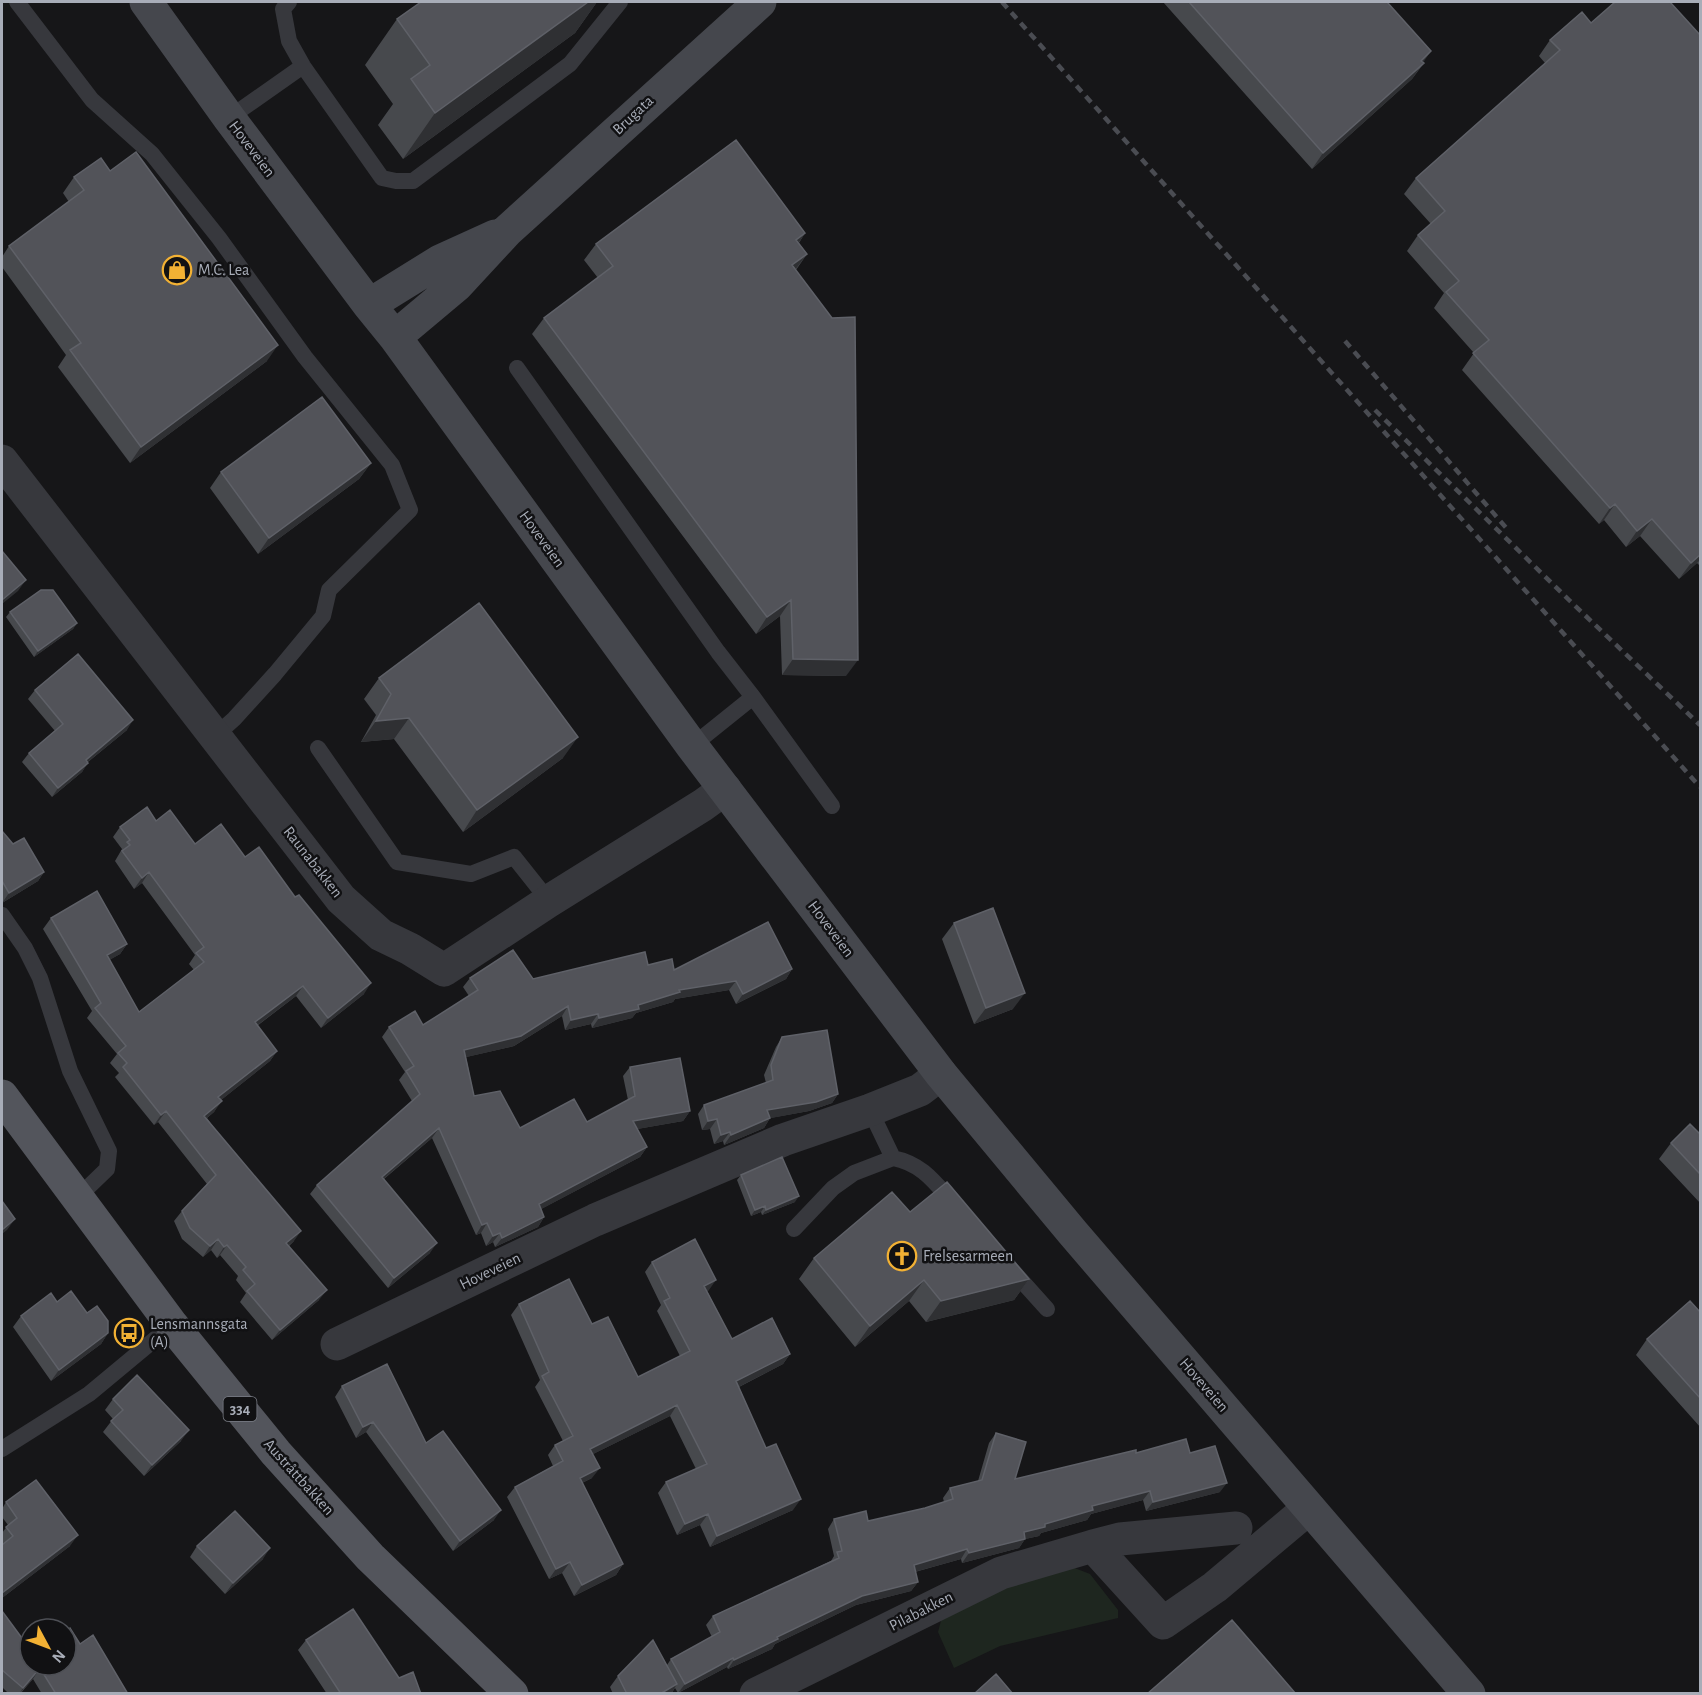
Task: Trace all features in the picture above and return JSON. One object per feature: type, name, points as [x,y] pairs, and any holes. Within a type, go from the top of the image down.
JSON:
[{"type":"main road","name":"Hoveveien","points":[[146,2],[229,118],[395,337],[692,746],[940,1074],[1073,1233],[1469,1694]]},
{"type":"main road","name":"Brugata","points":[[395,337],[457,285],[507,231],[760,2]]},
{"type":"main road","name":"Brugata","points":[[369,305],[440,261],[507,231]]},
{"type":"main road","name":"Austråttbakken","points":[[2,1096],[172,1325],[276,1453],[370,1557],[512,1694]]},
{"type":"street","name":"Raunabakken","points":[[2,461],[341,899],[381,935],[410,949],[444,970],[725,789]]},
{"type":"street","name":"Hoveveien","points":[[337,1344],[608,1215],[783,1140],[920,1090],[940,1074]]},
{"type":"street","points":[[1093,1546],[1163,1623],[1215,1587],[1309,1508]]},
{"type":"street","name":"Pilabakken","points":[[756,1694],[1001,1573],[1120,1539],[1236,1528]]},
{"type":"lane","points":[[17,2],[92,100],[152,154],[219,238],[304,357],[392,465],[410,510],[329,590],[323,616],[275,674],[234,719],[215,736]]},
{"type":"lane","points":[[289,2],[283,9],[289,41],[303,66],[382,178],[396,181],[413,181],[570,64],[620,2]]},
{"type":"lane","points":[[229,118],[303,66]]},
{"type":"lane","points":[[517,368],[718,652],[832,806]]},
{"type":"lane","points":[[692,746],[753,697]]},
{"type":"lane","points":[[318,748],[397,862],[471,874],[514,856],[549,901]]},
{"type":"lane","points":[[2,915],[25,948],[39,978],[70,1071],[109,1151],[107,1169],[77,1198]]},
{"type":"lane","points":[[870,1110],[893,1158]]},
{"type":"lane","points":[[794,1229],[832,1188],[854,1173],[893,1158],[909,1162],[929,1176],[964,1216]]},
{"type":"lane","points":[[1002,1259],[1047,1310]]},
{"type":"lane","points":[[2,1449],[89,1394],[172,1325]]},
{"type":"shaded area","points":[[1072,1567],[1090,1574],[1118,1610],[1118,1618],[1000,1646],[954,1668],[938,1632],[942,1617],[996,1587]]},
{"type":"building","points":[[421,2],[588,2],[435,113],[411,79],[430,65],[397,19]]},
{"type":"building","points":[[1189,2],[1387,2],[1431,51],[1421,61],[1424,63],[1323,153]]},
{"type":"building","points":[[1615,2],[1670,2],[1701,36],[1701,554],[1691,563],[1652,519],[1637,531],[1615,504],[1610,508],[1473,353],[1489,340],[1446,292],[1459,281],[1418,235],[1445,211],[1416,178],[1560,50],[1550,40],[1582,12],[1591,23]]},
{"type":"building","points":[[736,140],[805,233],[796,240],[807,254],[792,265],[832,318],[855,317],[858,660],[793,659],[791,600],[767,617],[544,318],[613,266],[596,244]]},
{"type":"building","points":[[136,152],[278,345],[141,447],[70,350],[81,343],[9,246],[84,190],[74,177],[101,158],[110,171]]},
{"type":"building","points":[[322,397],[371,463],[269,538],[221,472]]},
{"type":"building","points":[[2,551],[26,580],[2,600]]},
{"type":"building","points":[[41,590],[53,590],[77,623],[38,651],[10,612]]},
{"type":"building","points":[[479,603],[578,737],[477,810],[409,718],[376,721],[391,694],[379,678]]},
{"type":"building","points":[[78,654],[133,720],[86,760],[88,763],[58,788],[29,753],[63,724],[35,690]]},
{"type":"building","points":[[147,807],[156,821],[170,810],[195,844],[221,824],[245,857],[259,847],[295,897],[299,895],[371,983],[328,1018],[303,986],[255,1022],[277,1051],[218,1097],[222,1101],[204,1116],[301,1231],[286,1243],[327,1290],[280,1330],[247,1291],[255,1284],[243,1270],[246,1267],[227,1245],[224,1247],[218,1239],[210,1246],[190,1228],[182,1211],[216,1175],[166,1111],[161,1115],[123,1067],[127,1063],[118,1053],[126,1046],[95,1008],[101,1003],[51,918],[97,891],[127,944],[107,955],[139,1012],[204,962],[196,953],[204,947],[149,872],[142,878],[122,851],[130,845],[127,842],[130,840],[120,827]]},
{"type":"building","points":[[2,831],[13,844],[24,838],[44,872],[9,893],[2,881]]},
{"type":"building","points":[[993,908],[1025,993],[986,1008],[954,923]]},
{"type":"building","points":[[768,922],[792,969],[743,994],[736,981],[679,990],[680,992],[638,1005],[639,1009],[599,1018],[598,1014],[571,1020],[568,1006],[521,1036],[464,1050],[474,1096],[500,1091],[520,1128],[574,1099],[587,1122],[635,1096],[630,1067],[680,1058],[690,1111],[633,1121],[647,1147],[539,1204],[544,1217],[502,1238],[500,1233],[493,1236],[487,1223],[482,1225],[439,1128],[382,1177],[437,1243],[394,1278],[317,1185],[420,1094],[406,1071],[414,1066],[389,1027],[415,1011],[423,1025],[478,990],[470,978],[513,950],[533,979],[645,952],[648,965],[672,959],[674,970]]},
{"type":"building","points":[[827,1030],[838,1094],[816,1102],[767,1110],[770,1118],[731,1135],[730,1132],[721,1135],[717,1119],[708,1121],[704,1105],[773,1080],[771,1065],[782,1037]]},
{"type":"building","points":[[1690,1124],[1701,1135],[1701,1175],[1671,1143]]},
{"type":"building","points":[[782,1157],[799,1196],[766,1210],[765,1206],[755,1210],[741,1175]]},
{"type":"building","name":"Frelsesarmeen","points":[[947,1182],[1029,1279],[941,1301],[924,1280],[870,1326],[814,1258],[892,1192],[910,1212]]},
{"type":"building","points":[[2,1201],[15,1219],[2,1230]]},
{"type":"building","points":[[695,1239],[716,1280],[704,1286],[732,1339],[772,1318],[790,1354],[736,1381],[766,1448],[776,1444],[801,1499],[717,1536],[708,1514],[685,1524],[666,1482],[707,1464],[677,1405],[590,1449],[600,1468],[580,1478],[623,1564],[582,1585],[570,1562],[556,1569],[515,1487],[563,1461],[555,1445],[573,1436],[542,1376],[549,1372],[519,1304],[569,1279],[592,1324],[608,1317],[638,1377],[690,1351],[664,1301],[670,1298],[652,1262]]},
{"type":"building","points":[[71,1291],[87,1313],[97,1306],[108,1321],[108,1333],[59,1370],[21,1316],[51,1293],[57,1302]]},
{"type":"building","points":[[1690,1301],[1701,1313],[1701,1399],[1647,1339]]},
{"type":"building","points":[[387,1364],[426,1443],[443,1431],[501,1510],[460,1541],[373,1422],[363,1427],[342,1386]]},
{"type":"building","points":[[137,1375],[189,1430],[152,1465],[111,1421],[123,1410],[113,1399]]},
{"type":"building","points":[[996,1433],[1026,1442],[1015,1479],[1136,1450],[1136,1453],[1186,1439],[1190,1453],[1215,1446],[1227,1483],[1153,1502],[1150,1491],[1092,1506],[1093,1510],[1024,1532],[1025,1539],[969,1553],[967,1549],[914,1565],[918,1582],[862,1596],[777,1637],[778,1639],[734,1660],[733,1658],[685,1684],[671,1659],[720,1632],[713,1616],[839,1558],[837,1552],[842,1551],[834,1519],[866,1511],[868,1521],[953,1499],[950,1488],[982,1480]]},
{"type":"building","points":[[36,1480],[78,1535],[2,1593],[2,1545],[13,1536],[6,1527],[17,1518],[6,1502]]},
{"type":"building","points":[[235,1511],[270,1548],[233,1583],[197,1546]]},
{"type":"building","points":[[353,1609],[399,1678],[413,1672],[421,1694],[341,1694],[306,1640]]},
{"type":"building","points":[[2,1611],[18,1633],[18,1677],[32,1677],[23,1688],[2,1670]]},
{"type":"building","points":[[1232,1620],[1296,1694],[1147,1694]]},
{"type":"building","points":[[93,1635],[128,1694],[56,1694],[46,1677],[78,1677],[78,1641],[80,1644]]},
{"type":"building","points":[[653,1640],[677,1684],[660,1694],[627,1694],[618,1676]]},
{"type":"building","points":[[996,1674],[1013,1694],[974,1694]]},
{"type":"railway","points":[[1002,2],[1700,787]]},
{"type":"railway","points":[[1345,341],[1508,530]]},
{"type":"railway","points":[[1375,410],[1700,725]]},
{"type":"place","name":"M.C. Lea","points":[[177,270]]},
{"type":"place","name":"Frelsesarmeen","points":[[902,1256]]},
{"type":"place","name":"Lensmannsgata (A)","points":[[129,1333]]}]
